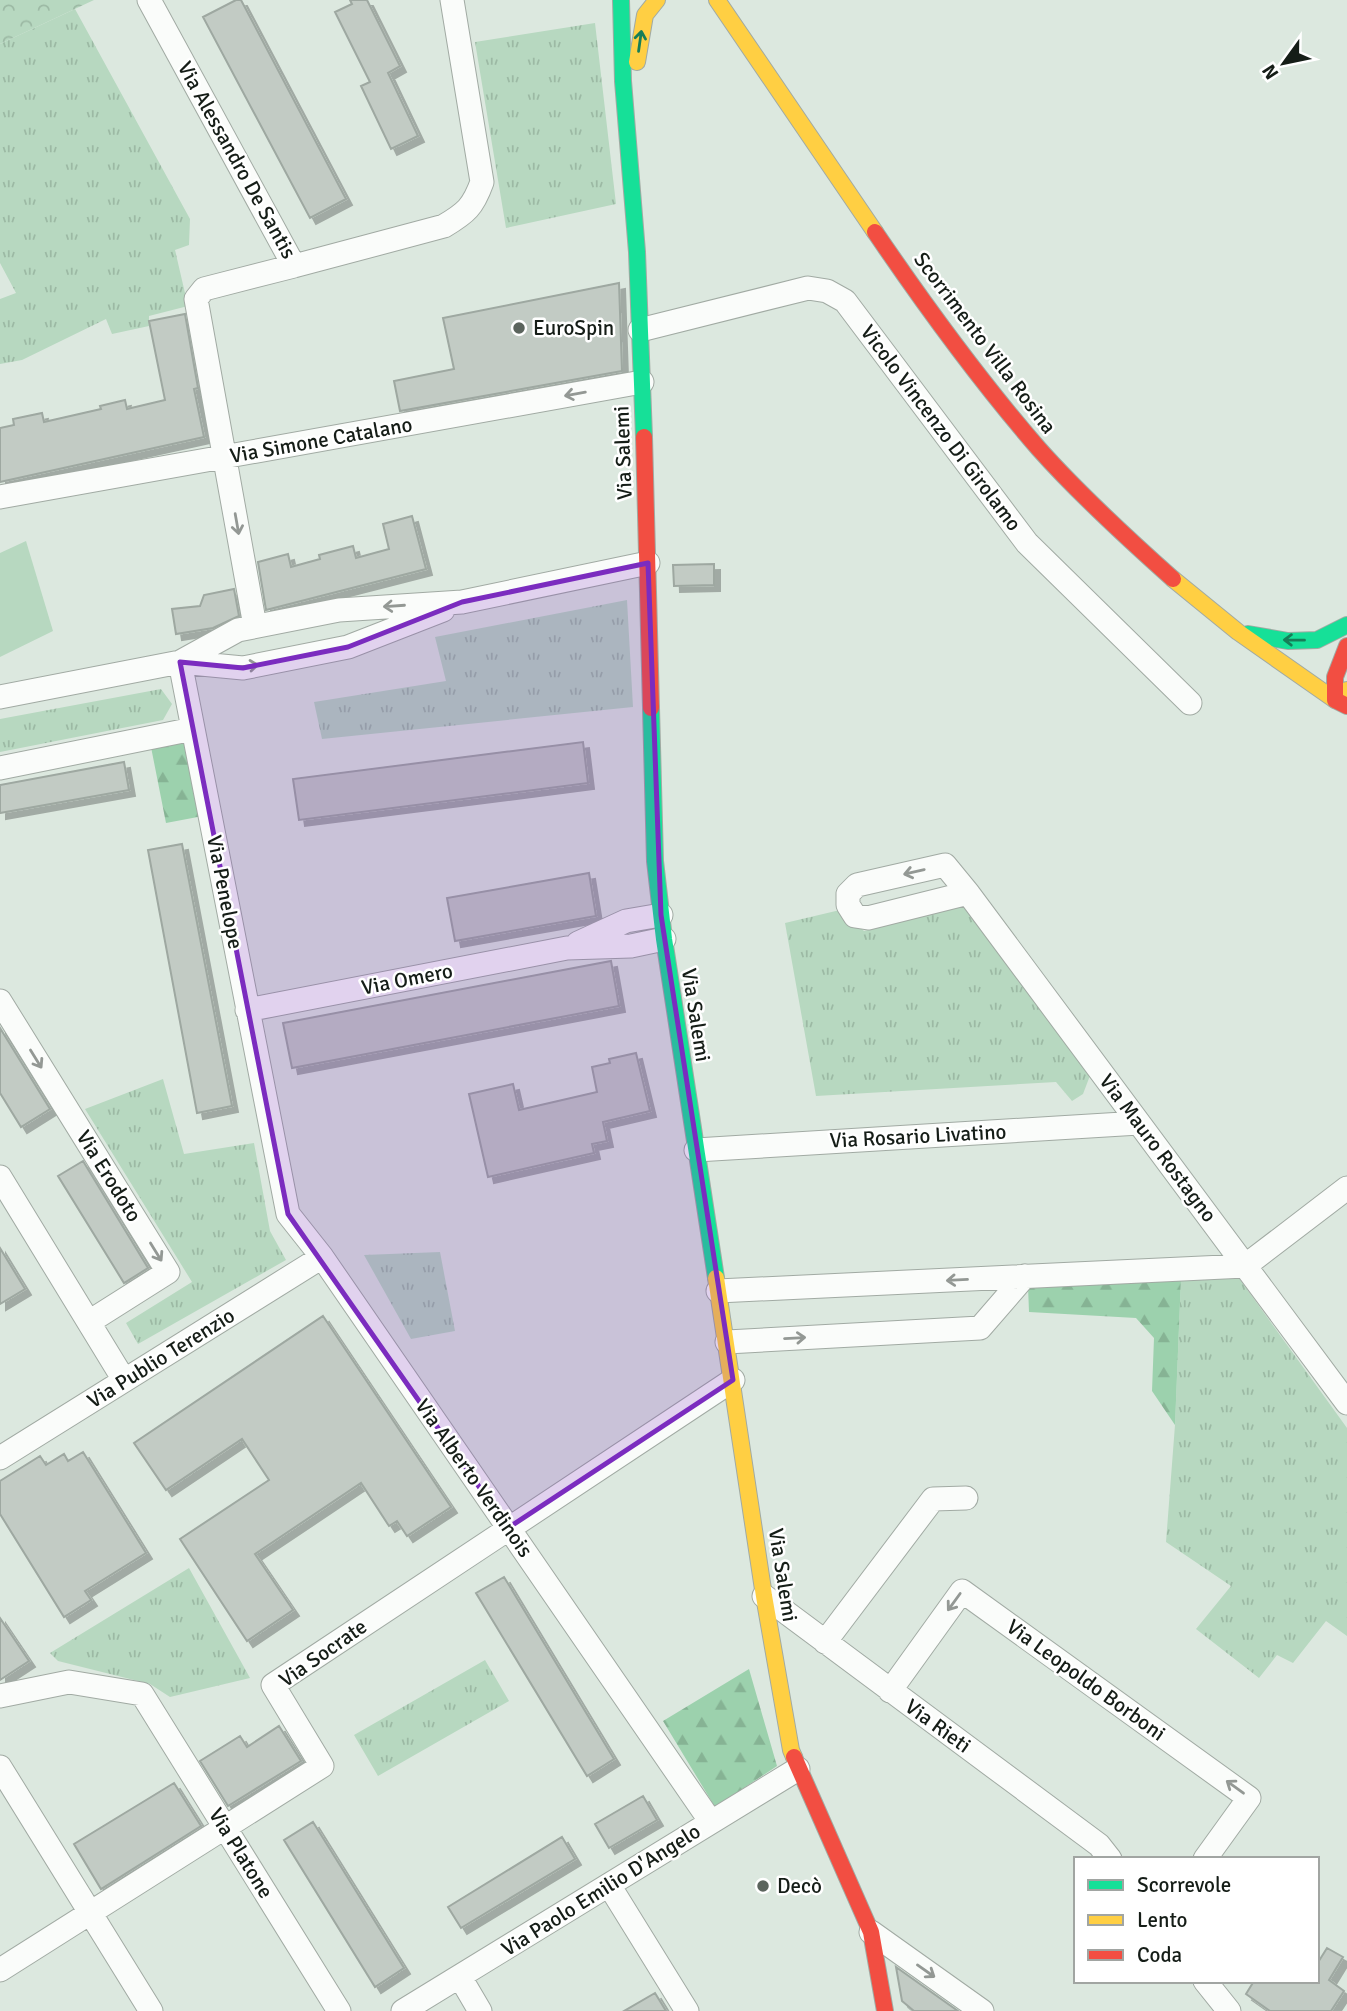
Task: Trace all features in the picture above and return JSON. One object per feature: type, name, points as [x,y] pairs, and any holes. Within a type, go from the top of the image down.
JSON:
[{"type":"street","name":"Via Alessandro De Santis","points":[[149,0],[294,266],[444,226],[463,215],[476,200],[482,182],[452,0]]},
{"type":"street","points":[[604,0],[623,81]]},
{"type":"street","name":"Via Salemi","points":[[621,0],[623,81],[629,133],[640,330],[655,861],[664,939],[764,1596],[791,1750],[871,1932],[885,2011]]},
{"type":"street","points":[[629,133],[640,33],[645,15],[657,0]]},
{"type":"street","points":[[703,0],[721,6]]},
{"type":"street","name":"Scorrimento Villa Rosina","points":[[721,6],[910,283],[975,372],[1041,451],[1107,518],[1172,578],[1238,632],[1343,699]]},
{"type":"street","points":[[255,626],[197,299],[204,289],[294,266]]},
{"type":"street","name":"Vicolo Vincenzo Di Girolamo","points":[[640,330],[808,288],[827,291],[845,302],[1027,543],[1190,703]]},
{"type":"street","name":"Via Simone Catalano","points":[[0,497],[642,382]]},
{"type":"street","points":[[180,662],[238,630],[255,626],[339,610],[462,602],[648,563]]},
{"type":"street","points":[[0,697],[180,662],[243,668],[348,647],[462,602]]},
{"type":"street","points":[[1238,632],[1288,641],[1317,640],[1347,625]]},
{"type":"street","points":[[1343,699],[1335,677],[1347,646]]},
{"type":"street","name":"Via Penelope","points":[[180,662],[269,1121]]},
{"type":"street","points":[[0,768],[193,729]]},
{"type":"street","name":"Via Mauro Rostagno","points":[[968,893],[1347,1404]]},
{"type":"street","points":[[567,948],[626,921],[661,915]]},
{"type":"street","points":[[567,948],[631,946],[664,939]]},
{"type":"street","name":"Via Omero","points":[[247,1010],[567,948]]},
{"type":"street","name":"Via Erodoto","points":[[0,1001],[168,1272],[89,1322]]},
{"type":"street","name":"Via Alberto Verdinois","points":[[269,1121],[288,1213],[322,1258],[711,1822]]},
{"type":"street","name":"Via Rosario Livatino","points":[[696,1150],[1139,1123]]},
{"type":"street","points":[[0,1177],[124,1380]]},
{"type":"street","points":[[718,1292],[1245,1266],[1347,1188]]},
{"type":"street","name":"Via Publio Terenzio","points":[[2,1451],[124,1380],[322,1258]]},
{"type":"street","points":[[727,1342],[980,1328],[1025,1276]]},
{"type":"street","name":"Via Socrate","points":[[0,1970],[322,1766],[273,1685],[733,1380]]},
{"type":"street","points":[[825,1642],[933,1499],[966,1498]]},
{"type":"street","name":"Via Leopoldo Borboni","points":[[890,1691],[961,1591],[1249,1798],[1207,1857]]},
{"type":"street","name":"Via Rieti","points":[[764,1596],[1099,1845],[1108,1857]]},
{"type":"street","name":"Via Platone","points":[[0,1696],[69,1682],[142,1694],[339,2011]]},
{"type":"street","points":[[0,1767],[151,2011]]},
{"type":"street","name":"Via Paolo Emilio D'Angelo","points":[[403,2011],[798,1769]]},
{"type":"street","points":[[610,1885],[687,2011]]},
{"type":"street","points":[[871,1932],[982,2011]]},
{"type":"street","points":[[460,1977],[481,2011]]},
{"type":"street","points":[[1207,1983],[1229,2011]]},
{"type":"highlighted area","points":[[648,563],[661,915],[733,1380],[508,1528],[288,1214],[180,662],[243,668],[348,647],[462,602]]},
{"type":"green space","points":[[0,0],[94,0],[0,44]]},
{"type":"green space","points":[[75,9],[190,219],[189,245],[175,250],[188,306],[149,316],[149,326],[112,334],[106,319],[22,360],[0,364],[0,299],[16,293],[0,263],[0,44]]},
{"type":"green space","points":[[595,23],[616,204],[506,228],[475,42]]},
{"type":"green space","points":[[26,541],[53,631],[0,657],[0,553]]},
{"type":"green space","points":[[627,600],[633,707],[322,739],[314,702],[446,681],[435,637]]},
{"type":"green space","points":[[161,689],[172,704],[163,720],[0,752],[0,719]]},
{"type":"green space","points":[[189,740],[203,816],[166,823],[151,747]]},
{"type":"green space","points":[[966,904],[1091,1073],[1083,1094],[1072,1101],[1056,1082],[816,1096],[785,923],[840,910],[864,931]]},
{"type":"green space","points":[[163,1079],[184,1154],[254,1143],[270,1231],[286,1260],[138,1344],[126,1323],[192,1282],[85,1109]]},
{"type":"green space","points":[[440,1252],[455,1331],[411,1339],[364,1255]]},
{"type":"green space","points":[[1236,1274],[1347,1428],[1347,1636],[1326,1621],[1293,1663],[1277,1655],[1259,1678],[1196,1629],[1231,1586],[1166,1542],[1175,1425],[1181,1278]]},
{"type":"green space","points":[[1181,1278],[1175,1425],[1152,1391],[1154,1338],[1136,1318],[1029,1312],[1028,1286]]},
{"type":"green space","points":[[189,1568],[250,1678],[170,1697],[150,1684],[58,1661],[50,1653]]},
{"type":"green space","points":[[485,1660],[509,1701],[378,1776],[354,1735]]},
{"type":"green space","points":[[749,1669],[777,1766],[715,1807],[663,1721]]},
{"type":"building","points":[[241,0],[346,199],[310,218],[203,17]]},
{"type":"building","points":[[350,0],[367,0],[400,66],[388,73],[418,136],[391,149],[361,86],[370,82],[335,12],[352,4]]},
{"type":"building","points":[[619,283],[622,371],[400,411],[394,381],[454,369],[443,318]]},
{"type":"building","points":[[185,314],[198,388],[194,389],[204,437],[0,482],[0,428],[14,425],[13,419],[42,413],[44,422],[101,409],[100,406],[125,400],[127,409],[165,400],[149,321]]},
{"type":"building","points":[[412,516],[426,569],[266,610],[258,562],[288,554],[291,567],[320,559],[319,555],[353,546],[356,558],[389,549],[383,524]]},
{"type":"building","points":[[714,564],[714,585],[674,586],[673,565]]},
{"type":"building","points":[[234,589],[239,616],[213,628],[176,634],[172,609],[200,606],[204,595]]},
{"type":"building","points":[[583,742],[588,783],[299,820],[293,779]]},
{"type":"building","points":[[124,762],[129,790],[0,813],[0,785]]},
{"type":"building","points":[[182,844],[232,1106],[197,1113],[148,850]]},
{"type":"building","points":[[589,873],[596,916],[455,941],[447,898]]},
{"type":"building","points":[[611,961],[619,1006],[292,1068],[283,1023]]},
{"type":"building","points":[[0,1028],[50,1109],[21,1127],[0,1093]]},
{"type":"building","points":[[636,1053],[650,1111],[603,1122],[607,1141],[592,1144],[594,1153],[488,1177],[469,1094],[513,1084],[519,1110],[597,1092],[592,1067],[610,1063],[609,1059]]},
{"type":"building","points":[[83,1161],[148,1268],[124,1283],[58,1176]]},
{"type":"building","points":[[0,1248],[25,1289],[0,1304]]},
{"type":"building","points":[[323,1316],[451,1507],[407,1536],[397,1521],[389,1526],[361,1483],[255,1554],[293,1610],[247,1641],[180,1539],[269,1480],[242,1439],[166,1490],[134,1443]]},
{"type":"building","points":[[83,1452],[146,1553],[85,1591],[91,1600],[64,1617],[0,1514],[0,1481],[40,1456],[46,1465],[64,1454],[68,1461]]},
{"type":"building","points":[[504,1577],[614,1759],[587,1776],[476,1593]]},
{"type":"building","points":[[0,1618],[29,1661],[0,1680]]},
{"type":"building","points":[[279,1726],[301,1761],[228,1806],[200,1761],[240,1736],[247,1747]]},
{"type":"building","points":[[174,1783],[201,1826],[101,1889],[74,1844]]},
{"type":"building","points":[[643,1796],[657,1820],[609,1848],[595,1824]]},
{"type":"building","points":[[313,1822],[404,1968],[375,1987],[284,1840]]},
{"type":"building","points":[[562,1837],[575,1859],[461,1928],[448,1907]]},
{"type":"building","points":[[1327,1948],[1343,1957],[1329,1980],[1344,1991],[1331,2011],[1270,2011],[1246,1994],[1253,1983],[1319,1983],[1319,1961]]},
{"type":"building","points":[[896,1967],[958,2011],[914,2011],[902,2001]]},
{"type":"building","points":[[655,1993],[666,2011],[624,2011]]},
{"type":"traffic: fast","points":[[621,0],[623,81],[637,252],[644,437]]},
{"type":"traffic: fast","points":[[1248,634],[1288,641],[1317,640],[1347,625]]},
{"type":"traffic: fast","points":[[651,708],[655,861],[664,939],[716,1278]]},
{"type":"traffic: slow","points":[[637,62],[645,15],[657,0]]},
{"type":"traffic: slow","points":[[717,0],[875,232]]},
{"type":"traffic: slow","points":[[1173,579],[1238,632],[1335,700],[1347,690]]},
{"type":"traffic: slow","points":[[716,1278],[764,1596],[794,1757]]},
{"type":"traffic: jam","points":[[875,232],[954,343],[1039,449],[1104,516],[1173,579]]},
{"type":"traffic: jam","points":[[644,437],[651,708]]},
{"type":"traffic: jam","points":[[1347,646],[1335,677],[1335,700],[1347,706]]},
{"type":"traffic: jam","points":[[794,1757],[871,1932],[885,2011]]},
{"type":"place","name":"EuroSpin","points":[[519,328]]},
{"type":"place","name":"Decò","points":[[763,1886]]}]
